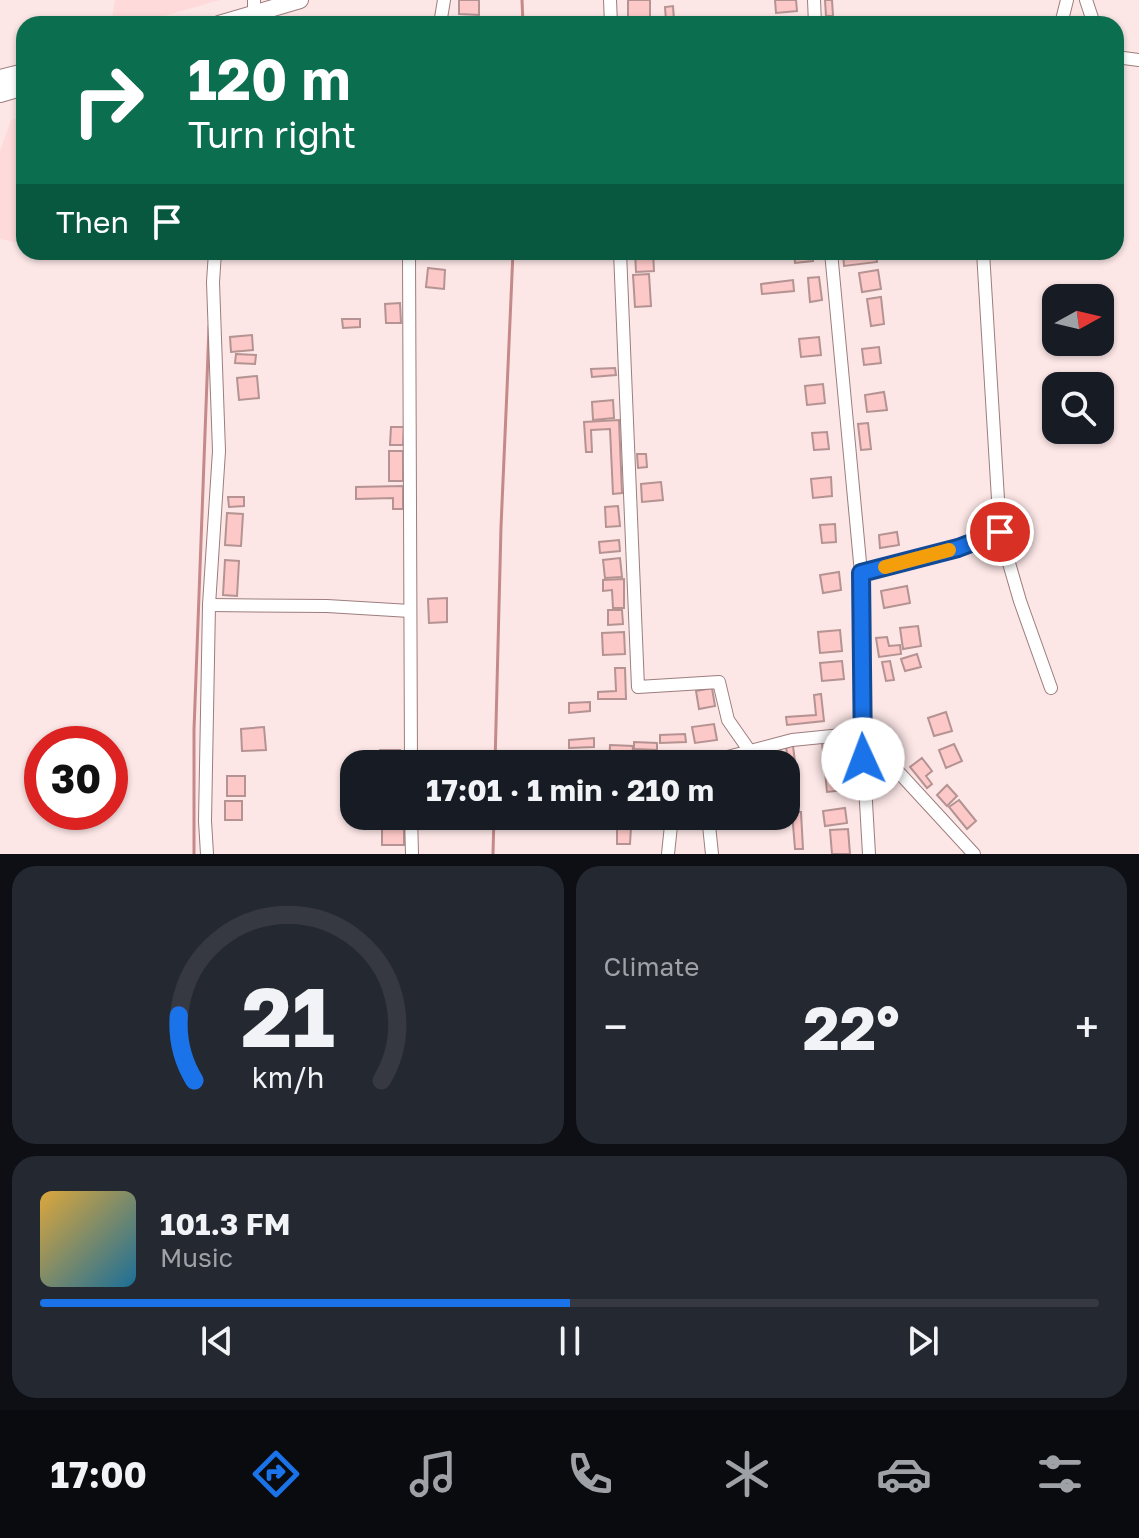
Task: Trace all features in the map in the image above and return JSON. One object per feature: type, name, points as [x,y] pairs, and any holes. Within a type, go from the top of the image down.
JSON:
[{"type":"main road","points":[[254,12],[300,0]]},
{"type":"street","points":[[207,854],[209,605],[219,451],[214,260]]},
{"type":"street","points":[[409,260],[411,750]]},
{"type":"street","points":[[620,260],[638,687],[719,682],[728,720],[749,750],[792,740],[862,733]]},
{"type":"street","points":[[832,260],[861,573],[862,733],[869,854]]},
{"type":"street","points":[[983,260],[1000,532],[1020,601],[1051,688]]},
{"type":"street","points":[[861,573],[958,548],[1000,532]]},
{"type":"street","points":[[209,605],[327,606],[410,611]]},
{"type":"street","points":[[862,714],[892,765],[974,854]]},
{"type":"street","points":[[411,830],[412,854]]},
{"type":"street","points":[[668,854],[671,830]]},
{"type":"street","points":[[709,830],[712,854]]},
{"type":"shaded area","points":[[115,0],[220,0],[164,16],[112,16]]},
{"type":"shaded area","points":[[16,118],[16,242],[0,239],[0,151],[11,120]]},
{"type":"building","points":[[459,0],[479,0],[479,15],[459,14]]},
{"type":"building","points":[[628,0],[650,0],[650,16],[628,16]]},
{"type":"building","points":[[775,0],[796,0],[797,11],[776,13]]},
{"type":"building","points":[[825,0],[832,0],[833,16],[826,16]]},
{"type":"building","points":[[673,6],[674,16],[666,16],[665,7]]},
{"type":"building","points":[[635,260],[653,260],[654,271],[636,272]]},
{"type":"building","points":[[844,260],[877,262],[844,266]]},
{"type":"building","points":[[428,268],[445,270],[444,289],[426,287]]},
{"type":"building","points":[[878,270],[881,289],[862,292],[859,273]]},
{"type":"building","points":[[649,274],[651,306],[635,307],[633,275]]},
{"type":"building","points":[[819,277],[822,300],[810,302],[808,278]]},
{"type":"building","points":[[793,280],[794,291],[762,294],[761,284]]},
{"type":"building","points":[[881,297],[884,324],[871,326],[867,299]]},
{"type":"building","points":[[400,303],[401,323],[386,323],[385,304]]},
{"type":"building","points":[[342,319],[360,319],[360,327],[343,328]]},
{"type":"building","points":[[252,335],[253,350],[231,352],[230,337]]},
{"type":"building","points":[[819,337],[821,355],[801,357],[799,339]]},
{"type":"building","points":[[879,347],[881,363],[864,365],[862,349]]},
{"type":"building","points":[[236,354],[256,355],[255,364],[235,363]]},
{"type":"building","points":[[615,368],[616,375],[592,377],[591,369]]},
{"type":"building","points":[[257,376],[259,398],[239,400],[237,378]]},
{"type":"building","points":[[823,384],[825,403],[807,405],[805,386]]},
{"type":"building","points":[[884,392],[887,410],[867,412],[865,395]]},
{"type":"building","points":[[613,400],[614,418],[593,420],[592,402]]},
{"type":"building","points":[[619,420],[622,493],[613,494],[610,429],[591,430],[592,452],[586,452],[584,422]]},
{"type":"building","points":[[868,423],[871,449],[861,450],[858,424]]},
{"type":"building","points":[[391,427],[404,427],[403,445],[390,445]]},
{"type":"building","points":[[827,432],[829,449],[814,450],[812,433]]},
{"type":"building","points":[[389,451],[403,451],[403,481],[389,481]]},
{"type":"building","points":[[637,454],[646,454],[647,467],[638,468]]},
{"type":"building","points":[[831,477],[832,496],[813,498],[811,479]]},
{"type":"building","points":[[661,482],[663,500],[642,502],[641,484]]},
{"type":"building","points":[[403,486],[403,509],[393,509],[393,498],[356,499],[356,487]]},
{"type":"building","points":[[228,497],[244,497],[244,506],[229,507]]},
{"type":"building","points":[[618,506],[620,526],[606,527],[605,507]]},
{"type":"building","points":[[227,513],[243,514],[241,546],[225,545]]},
{"type":"building","points":[[835,524],[836,542],[822,543],[820,525]]},
{"type":"building","points":[[897,532],[899,545],[880,548],[879,535]]},
{"type":"building","points":[[619,540],[620,551],[600,553],[599,542]]},
{"type":"building","points":[[620,558],[622,577],[605,578],[603,560]]},
{"type":"building","points":[[225,560],[239,561],[237,596],[223,595]]},
{"type":"building","points":[[839,572],[841,590],[823,593],[820,575]]},
{"type":"building","points":[[624,579],[624,608],[613,608],[612,590],[603,591],[603,580]]},
{"type":"building","points":[[907,586],[910,603],[884,608],[881,591]]},
{"type":"building","points":[[447,598],[447,622],[429,623],[428,599]]},
{"type":"building","points":[[608,610],[622,610],[623,624],[608,625]]},
{"type":"building","points":[[918,626],[921,646],[903,649],[900,628]]},
{"type":"building","points":[[840,630],[842,651],[820,653],[818,632]]},
{"type":"building","points":[[624,632],[625,654],[603,655],[602,633]]},
{"type":"building","points":[[887,637],[889,646],[900,645],[901,654],[879,657],[876,638]]},
{"type":"building","points":[[917,654],[921,667],[905,671],[901,659]]},
{"type":"building","points":[[842,661],[844,679],[822,681],[820,663]]},
{"type":"building","points":[[890,661],[894,680],[886,681],[882,662]]},
{"type":"building","points":[[615,668],[625,668],[626,699],[598,699],[598,692],[616,691]]},
{"type":"building","points":[[712,688],[715,706],[699,709],[696,691]]},
{"type":"building","points":[[821,694],[824,721],[787,725],[786,717],[816,715],[814,695]]},
{"type":"building","points":[[590,702],[590,711],[569,713],[569,703]]},
{"type":"building","points":[[946,712],[952,731],[934,736],[928,718]]},
{"type":"building","points":[[714,724],[717,740],[695,743],[692,727]]},
{"type":"building","points":[[264,727],[266,750],[242,751],[241,729]]},
{"type":"building","points":[[685,734],[686,742],[660,743],[660,735]]},
{"type":"building","points":[[594,738],[594,747],[569,748],[569,740]]},
{"type":"building","points":[[840,741],[844,790],[827,792],[822,742]]},
{"type":"building","points":[[634,742],[657,743],[657,750],[634,749]]},
{"type":"building","points":[[954,744],[962,761],[946,768],[939,750]]},
{"type":"building","points":[[610,745],[633,746],[633,750],[610,750]]},
{"type":"building","points":[[922,758],[932,771],[926,776],[932,784],[927,788],[910,767]]},
{"type":"building","points":[[227,776],[245,776],[245,796],[227,796]]},
{"type":"building","points":[[947,785],[957,796],[947,806],[937,795]]},
{"type":"building","points":[[959,800],[976,821],[967,829],[949,807]]},
{"type":"building","points":[[225,801],[242,801],[242,820],[225,820]]},
{"type":"building","points":[[845,808],[847,823],[825,826],[823,811]]},
{"type":"building","points":[[801,812],[803,849],[795,849],[793,830],[800,830]]},
{"type":"building","points":[[848,829],[850,854],[832,854],[830,830]]},
{"type":"building","points":[[382,830],[404,830],[404,845],[382,845]]},
{"type":"building","points":[[617,830],[631,830],[630,844],[617,844]]},
{"type":"waterway","points":[[522,0],[523,16]]},
{"type":"waterway","points":[[495,750],[513,260]]},
{"type":"waterway","points":[[194,854],[194,730],[209,326]]},
{"type":"waterway","points":[[493,854],[494,830]]},
{"type":"slow traffic","points":[[885,567],[949,550]]},
{"type":"route","points":[[863,759],[861,573],[958,548],[1000,532]]}]
